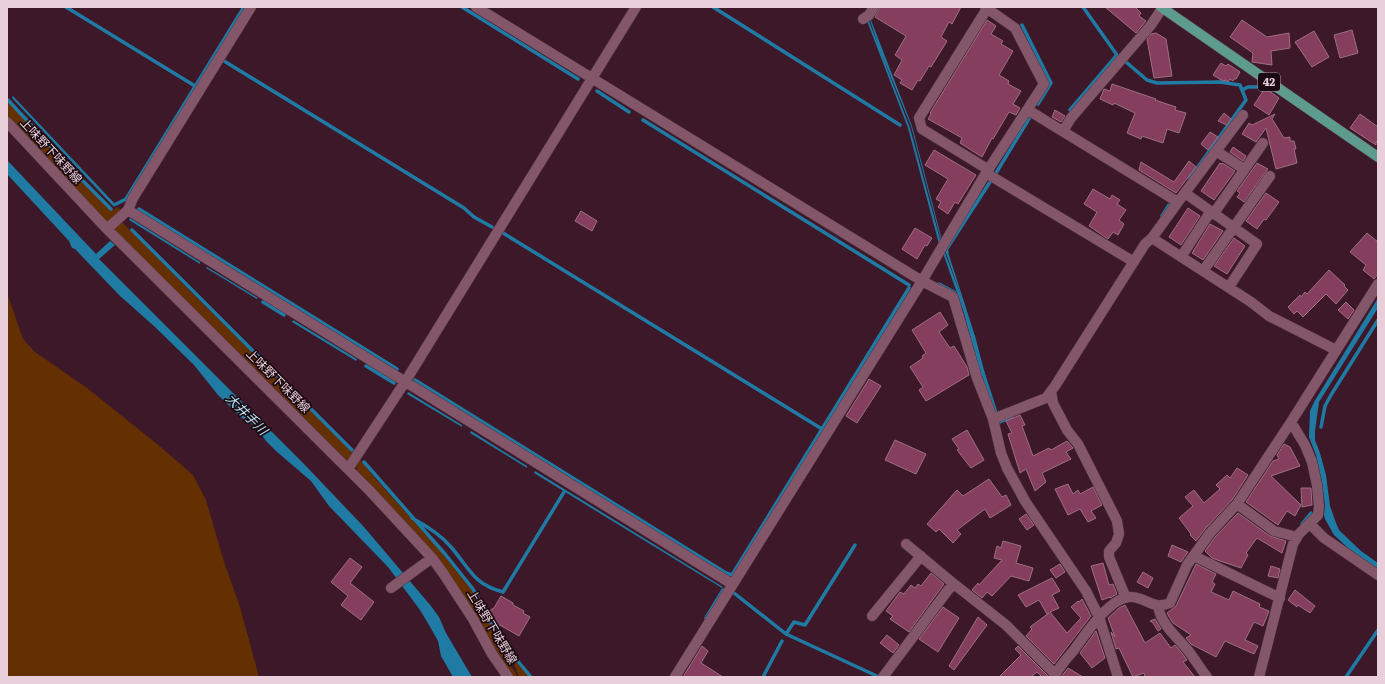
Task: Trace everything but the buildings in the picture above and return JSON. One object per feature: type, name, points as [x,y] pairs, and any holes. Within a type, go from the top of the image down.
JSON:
[{"type":"main road","name":"42","points":[[1162,7],[1378,157]]},
{"type":"street","points":[[107,229],[128,210],[133,198],[251,7]]},
{"type":"street","points":[[476,7],[922,281],[953,297],[977,378],[993,419],[1001,453],[1012,479],[1025,501],[1086,591],[1099,616],[1118,677]]},
{"type":"street","points":[[348,469],[405,382],[636,7]]},
{"type":"street","points":[[863,19],[870,15],[874,7]]},
{"type":"street","points":[[1063,131],[1071,118],[1151,25],[1162,7]]},
{"type":"street","points":[[675,677],[922,281],[988,171],[1044,84],[1015,28],[987,8],[919,118],[922,129],[988,171],[1134,262]]},
{"type":"street","points":[[1028,110],[1178,202]]},
{"type":"street","points":[[993,419],[1046,398],[1145,244],[1152,238],[1243,115]]},
{"type":"street","name":"上味野下味野線","points":[[7,122],[107,229],[348,469],[432,558],[443,572],[473,619],[492,654],[508,677]]},
{"type":"street","points":[[1181,257],[1263,142]]},
{"type":"street","points":[[1216,151],[1244,169]]},
{"type":"street","points":[[1204,271],[1233,226],[1270,176]]},
{"type":"street","points":[[1185,193],[1258,244],[1229,287]]},
{"type":"street","points":[[128,210],[732,584]]},
{"type":"street","points":[[1152,238],[1229,287],[1269,316],[1336,350]]},
{"type":"street","points":[[906,544],[1006,625],[1055,676],[1099,616],[1122,599],[1131,596],[1158,606],[1170,603],[1187,565],[1210,533],[1237,504],[1291,422],[1378,284]]},
{"type":"street","points":[[1051,391],[1053,403],[1067,430],[1078,444],[1117,521],[1119,534],[1116,543],[1109,551],[1109,557],[1126,598]]},
{"type":"street","points":[[1259,677],[1293,544],[1318,515],[1320,507],[1312,462],[1305,444],[1291,422]]},
{"type":"street","points":[[1237,504],[1274,531],[1297,538]]},
{"type":"street","points":[[1310,524],[1324,538],[1378,575]]},
{"type":"street","points":[[872,616],[921,556]]},
{"type":"street","points":[[1194,556],[1280,598]]},
{"type":"street","points":[[391,588],[432,558]]},
{"type":"street","points":[[883,677],[933,608],[954,584]]},
{"type":"street","points":[[1158,606],[1159,612],[1166,625],[1207,677]]},
{"type":"shaded area","points":[[7,101],[80,180],[111,211],[118,207],[121,211],[110,223],[104,221],[7,116]]},
{"type":"shaded area","points":[[121,221],[355,455],[351,460],[346,460],[115,232],[114,228]]},
{"type":"shaded area","points":[[7,293],[23,339],[35,352],[87,388],[193,475],[206,500],[224,562],[240,607],[259,677],[7,677]]},
{"type":"shaded area","points":[[359,458],[373,476],[436,546],[472,590],[504,647],[501,651],[518,677],[511,677],[460,591],[357,472],[357,463]]},
{"type":"shaded area","points":[[511,654],[530,677],[519,677]]},
{"type":"water","points":[[870,20],[912,126],[942,240],[911,126],[880,50],[910,128],[941,243],[939,244],[908,128],[867,21],[869,21],[878,45]]},
{"type":"water","points":[[13,96],[116,205],[114,207],[12,98]]},
{"type":"water","name":"大井手川","points":[[7,160],[96,254],[110,241],[115,245],[99,259],[304,464],[364,527],[439,617],[446,633],[472,677],[453,677],[441,656],[438,641],[429,625],[420,610],[388,567],[329,506],[311,481],[276,451],[266,441],[257,428],[242,418],[218,395],[194,365],[119,295],[75,249],[72,248],[69,241],[7,174]]},
{"type":"water","points":[[130,218],[200,262],[200,264],[129,220]]},
{"type":"water","points":[[947,249],[975,336],[985,374],[981,375],[963,310],[943,253],[945,253],[962,299],[945,250]]},
{"type":"water","points":[[207,267],[258,298],[257,299],[206,268]]},
{"type":"water","points":[[1378,298],[1378,308],[1319,402],[1315,440],[1326,475],[1330,506],[1339,530],[1361,551],[1378,563],[1378,569],[1348,548],[1334,535],[1325,519],[1322,482],[1316,455],[1309,437],[1310,411],[1314,402]]},
{"type":"water","points":[[293,320],[357,359],[356,361],[292,322]]},
{"type":"water","points":[[408,392],[462,425],[462,427],[407,394]]},
{"type":"water","points":[[471,431],[527,466],[527,468],[470,433]]},
{"type":"water","points":[[535,471],[723,587],[722,588],[534,473]]},
{"type":"waterway","points":[[66,7],[195,86]]},
{"type":"waterway","points":[[116,204],[126,199],[244,7]]},
{"type":"waterway","points":[[462,7],[578,79]]},
{"type":"waterway","points":[[713,7],[900,125]]},
{"type":"waterway","points":[[1070,110],[1117,55],[1083,7]]},
{"type":"waterway","points":[[1022,25],[1051,83],[1038,104]]},
{"type":"waterway","points":[[224,61],[464,208],[474,217],[492,227]]},
{"type":"waterway","points":[[1126,62],[1147,80],[1157,83],[1220,82],[1240,85],[1246,100],[1190,178]]},
{"type":"waterway","points":[[1242,90],[1248,87],[1257,87]]},
{"type":"waterway","points":[[597,91],[629,112]]},
{"type":"waterway","points":[[8,100],[111,209]]},
{"type":"waterway","points":[[996,173],[1030,117]]},
{"type":"waterway","points":[[643,120],[909,285]]},
{"type":"waterway","points":[[947,252],[946,250],[990,182]]},
{"type":"waterway","points":[[1162,216],[1169,205]]},
{"type":"waterway","points":[[139,209],[397,369]]},
{"type":"waterway","points":[[132,230],[352,450]]},
{"type":"waterway","points":[[503,233],[822,429]]},
{"type":"waterway","points":[[939,284],[954,292]]},
{"type":"waterway","points":[[415,380],[726,573],[732,575],[909,288]]},
{"type":"waterway","points":[[263,302],[284,315]]},
{"type":"waterway","points":[[1321,427],[1325,406],[1378,320]]},
{"type":"waterway","points":[[366,366],[394,383]]},
{"type":"waterway","points":[[982,370],[999,422],[1012,417]]},
{"type":"waterway","points":[[364,462],[445,554],[473,589],[504,646]]},
{"type":"waterway","points":[[412,518],[438,534],[451,547],[478,580],[493,589],[503,592],[564,492]]},
{"type":"waterway","points":[[1302,524],[1311,513]]},
{"type":"waterway","points":[[786,634],[794,622],[805,625],[855,545]]},
{"type":"waterway","points":[[706,618],[723,590]]},
{"type":"waterway","points":[[734,593],[786,634],[879,677]]},
{"type":"waterway","points":[[1346,677],[1378,630]]},
{"type":"waterway","points":[[763,677],[782,641]]},
{"type":"waterway","points":[[512,654],[531,677]]}]
